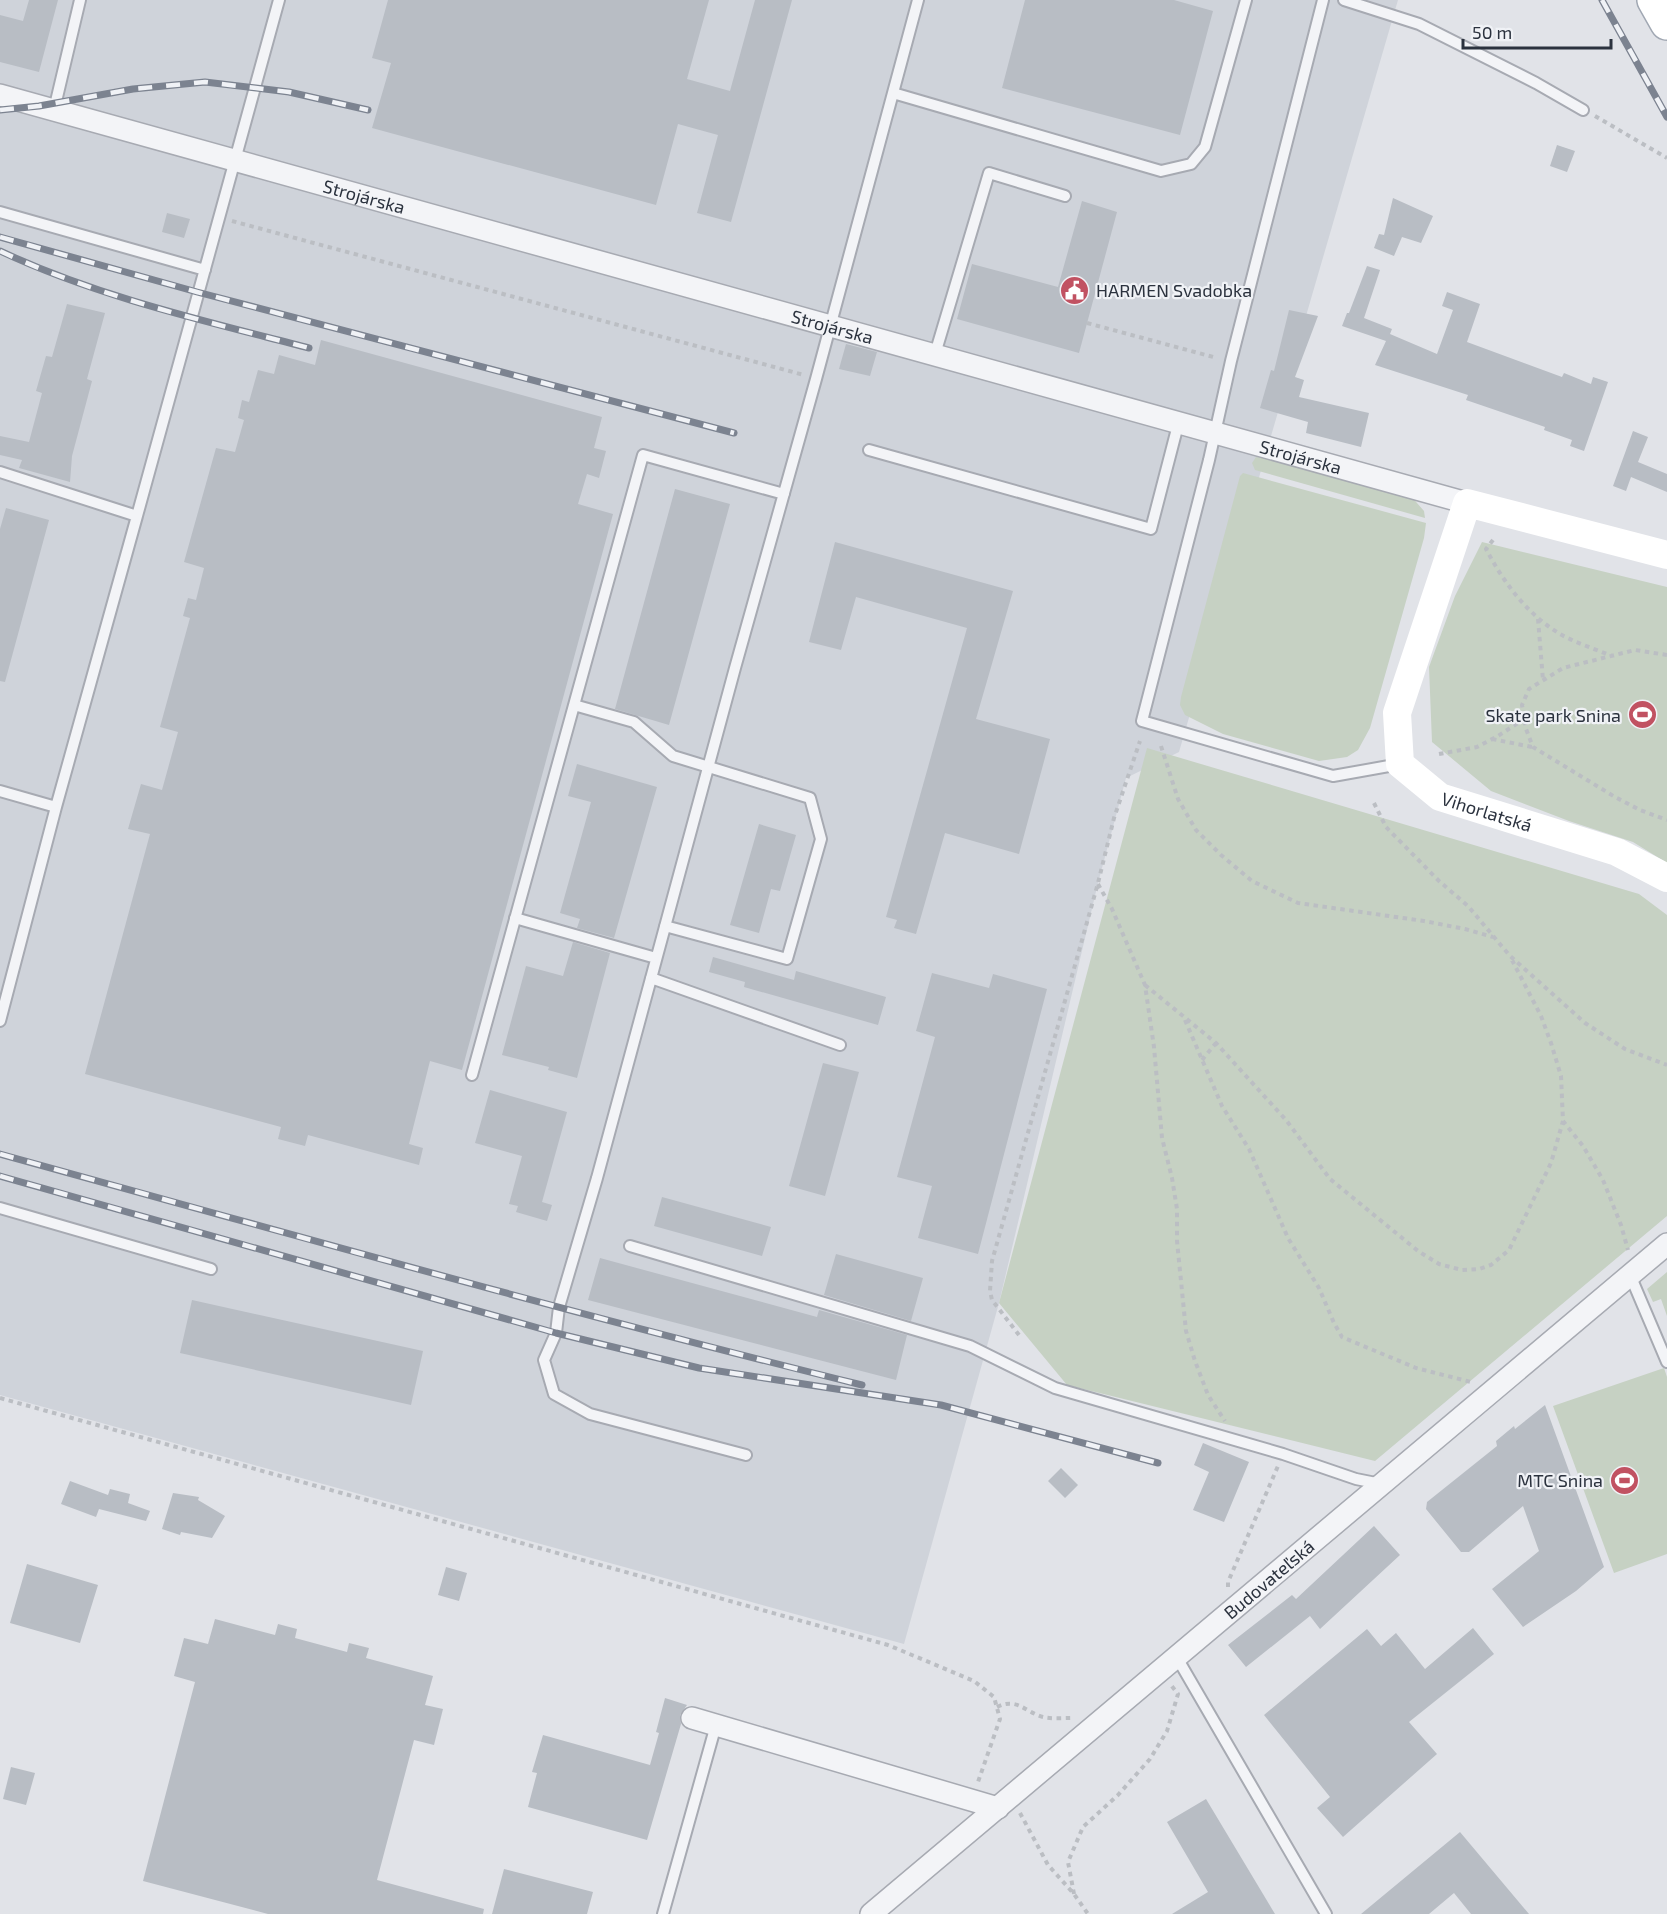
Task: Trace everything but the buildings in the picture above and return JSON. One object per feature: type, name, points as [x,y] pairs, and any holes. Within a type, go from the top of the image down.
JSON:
[{"type":"main road","points":[[1654,0],[1667,23]]},
{"type":"main road","points":[[1400,764],[1397,713],[1467,503]]},
{"type":"main road","name":"Strojárska","points":[[1467,503],[1667,555]]},
{"type":"main road","name":"Vihorlatská","points":[[1400,764],[1440,796],[1617,852],[1667,878]]},
{"type":"street","name":"Strojárska","points":[[0,95],[1215,431],[1467,503]]},
{"type":"street","name":"Budovateľská","points":[[871,1914],[1667,1244]]},
{"type":"street","points":[[692,1718],[998,1808]]},
{"type":"lane","points":[[54,110],[80,0]]},
{"type":"lane","points":[[0,1021],[56,807],[279,0]]},
{"type":"lane","points":[[746,1455],[590,1414],[554,1394],[544,1360],[556,1333],[559,1307],[597,1178],[918,0]]},
{"type":"lane","points":[[893,93],[1161,171],[1191,164],[1204,147],[1246,0]]},
{"type":"lane","points":[[1323,0],[1230,361],[1215,431],[1142,722],[1333,776],[1400,764]]},
{"type":"lane","points":[[1344,0],[1419,24],[1536,82],[1583,110]]},
{"type":"lane","points":[[935,354],[988,173],[1065,196]]},
{"type":"lane","points":[[0,212],[205,270]]},
{"type":"lane","points":[[869,450],[1150,529],[1179,421]]},
{"type":"lane","points":[[471,1075],[643,455],[784,494]]},
{"type":"lane","points":[[0,472],[137,516]]},
{"type":"lane","points":[[574,705],[634,722],[673,756],[810,798],[821,839],[787,959],[665,926]]},
{"type":"lane","points":[[0,790],[56,807]]},
{"type":"lane","points":[[515,918],[656,958]]},
{"type":"lane","points":[[651,978],[840,1045]]},
{"type":"lane","points":[[0,1208],[211,1269]]},
{"type":"lane","points":[[630,1246],[970,1346],[1055,1388],[1283,1454],[1356,1479],[1381,1484]]},
{"type":"lane","points":[[1630,1275],[1639,1290],[1667,1362]]},
{"type":"lane","points":[[1175,1656],[1326,1914]]},
{"type":"lane","points":[[663,1914],[716,1725]]},
{"type":"path","points":[[1583,110],[1667,158]]},
{"type":"path","points":[[219,217],[816,379]]},
{"type":"path","points":[[1087,323],[1230,361]]},
{"type":"path","points":[[1493,540],[1486,549],[1497,570],[1515,596],[1538,619],[1562,635],[1613,656]]},
{"type":"path","points":[[1538,619],[1543,681]]},
{"type":"path","points":[[1533,747],[1526,729],[1522,705],[1529,689],[1563,668],[1635,650],[1667,655]]},
{"type":"path","points":[[1439,754],[1477,747],[1524,719]]},
{"type":"path","points":[[1492,739],[1533,747],[1615,797],[1667,820]]},
{"type":"path","points":[[1018,1335],[992,1300],[990,1291],[992,1261],[1098,883],[1114,818],[1140,741]]},
{"type":"path","points":[[1161,747],[1178,799],[1196,830],[1252,881],[1299,903],[1465,929],[1493,937]]},
{"type":"path","points":[[1374,803],[1386,827],[1431,873],[1468,906],[1510,956],[1585,1023],[1625,1049],[1667,1065]]},
{"type":"path","points":[[1098,883],[1112,909],[1145,985],[1154,1047],[1162,1138],[1177,1209],[1176,1241],[1186,1331],[1208,1395],[1238,1442]]},
{"type":"path","points":[[1145,985],[1216,1043],[1286,1120],[1330,1179],[1418,1251],[1439,1264],[1462,1270],[1491,1266],[1509,1250],[1551,1163],[1563,1121],[1561,1076],[1551,1043],[1541,1016],[1510,956]]},
{"type":"path","points":[[1184,1017],[1222,1106],[1249,1149],[1288,1238],[1319,1288],[1342,1337],[1416,1368],[1471,1382]]},
{"type":"path","points":[[1202,1060],[1216,1043]]},
{"type":"path","points":[[1563,1121],[1583,1146],[1603,1180],[1621,1225],[1628,1250]]},
{"type":"path","points":[[0,1398],[888,1645],[974,1681],[994,1697],[1000,1719],[972,1800]]},
{"type":"path","points":[[1228,1582],[1283,1454]]},
{"type":"path","points":[[1074,1894],[1068,1862],[1083,1827],[1118,1795],[1150,1760],[1167,1731],[1178,1694],[1170,1683]]},
{"type":"path","points":[[997,1707],[1005,1703],[1017,1704],[1043,1717],[1073,1718]]},
{"type":"path","points":[[1020,1813],[1048,1865],[1074,1894],[1088,1914]]},
{"type":"shaded area","points":[[0,0],[1398,0],[1179,752],[1126,778],[1098,883],[999,1303],[904,1644],[0,1395]]},
{"type":"green space","points":[[1256,457],[1269,458],[1410,495],[1424,511],[1425,518],[1255,470],[1252,463]]},
{"type":"green space","points":[[1243,473],[1426,523],[1424,538],[1370,728],[1358,750],[1347,757],[1319,761],[1223,734],[1185,715],[1180,705],[1240,476]]},
{"type":"green space","points":[[1482,542],[1667,587],[1667,863],[1633,842],[1569,821],[1491,791],[1432,742],[1429,667],[1455,596]]},
{"type":"green space","points":[[1147,748],[1639,894],[1667,915],[1667,1216],[1375,1461],[1067,1385],[999,1303]]},
{"type":"green space","points":[[1667,1272],[1667,1316],[1661,1299],[1653,1302],[1647,1289]]},
{"type":"green space","name":"MTC Snina","points":[[1664,1368],[1667,1377],[1667,1554],[1614,1573],[1553,1406]]},
{"type":"railway","points":[[1602,0],[1667,117]]},
{"type":"railway","points":[[0,110],[39,106],[133,89],[205,82],[289,92],[368,110]]},
{"type":"railway","points":[[0,237],[197,292],[734,433]]},
{"type":"railway","points":[[0,251],[113,295],[191,318],[309,348]]},
{"type":"railway","points":[[0,1154],[538,1302],[862,1385]]},
{"type":"railway","points":[[0,1176],[556,1333],[699,1368],[941,1405],[1158,1463]]},
{"type":"place","name":"HARMEN Svadobka","points":[[1075,290]]},
{"type":"place","name":"Skate park Snina","points":[[1642,715]]},
{"type":"place","name":"MTC Snina","points":[[1624,1480]]}]
